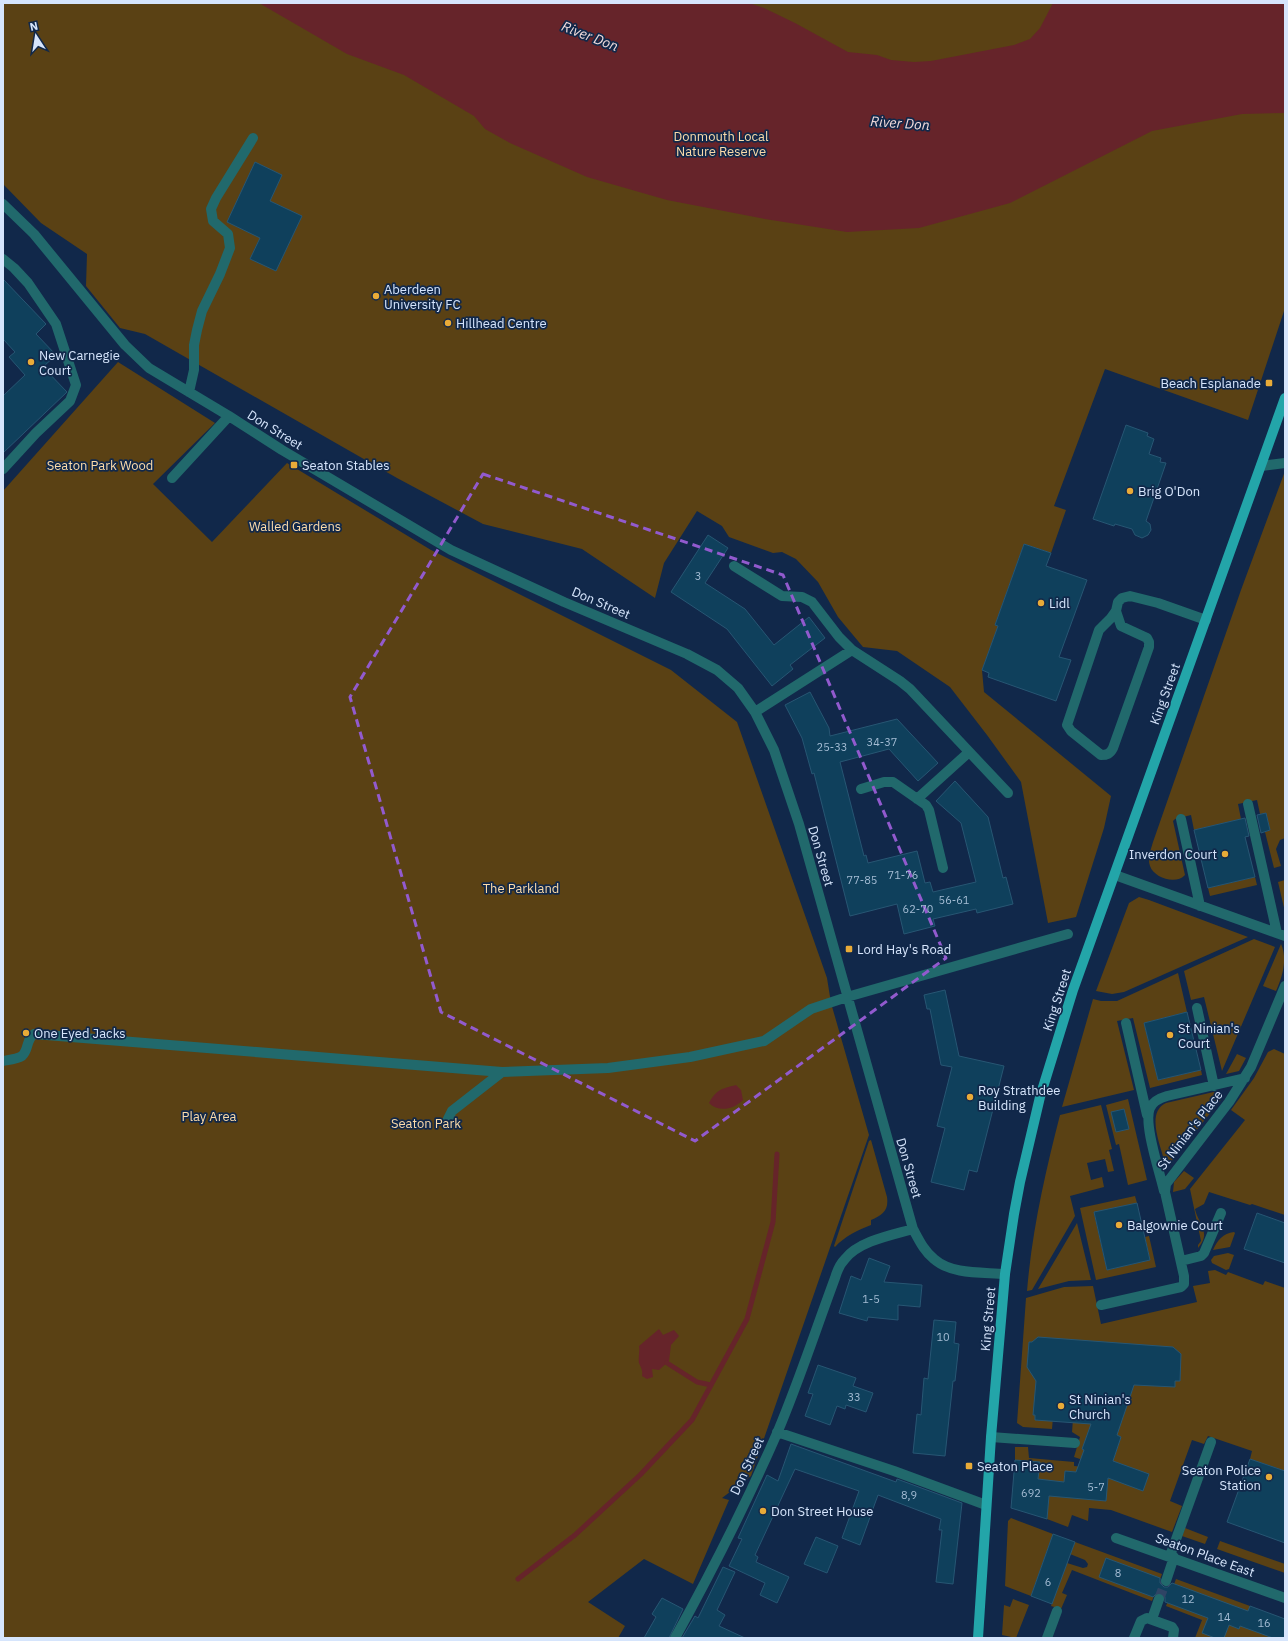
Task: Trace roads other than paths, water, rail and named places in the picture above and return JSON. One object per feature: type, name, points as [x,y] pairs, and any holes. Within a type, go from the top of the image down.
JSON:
[{"type":"main road","name":"King Street","points":[[978,1638],[991,1437],[1005,1274],[1015,1207],[1040,1097],[1073,990],[1285,398]]},
{"type":"street","points":[[189,392],[194,370],[194,345],[202,311],[220,274],[230,248],[228,234],[213,221],[211,209],[216,198],[253,138]]},
{"type":"street","name":"Don Street","points":[[3,204],[34,234],[136,357],[149,368],[295,458],[451,550],[564,602],[687,654],[717,670],[738,688],[755,712],[774,750],[799,824],[913,1229],[926,1251],[934,1260],[944,1266],[957,1270],[1005,1274]]},
{"type":"street","points":[[3,260],[14,268],[28,283],[56,324],[76,385],[70,401],[36,433],[3,469]]},
{"type":"street","points":[[172,478],[229,416]]},
{"type":"street","points":[[1261,466],[1285,463]]},
{"type":"street","points":[[734,566],[782,596],[802,597],[812,602],[839,637],[852,650],[910,689],[928,707],[968,753],[1008,793]]},
{"type":"street","points":[[1116,612],[1122,626],[1147,638],[1149,647],[1113,748],[1110,753],[1101,755],[1071,731],[1067,725],[1099,630],[1116,612],[1118,602],[1122,598],[1130,596],[1158,603],[1206,620]]},
{"type":"street","points":[[755,712],[852,650]]},
{"type":"street","points":[[917,799],[968,753]]},
{"type":"street","points":[[861,789],[884,782],[893,782],[926,805],[929,810],[943,868]]},
{"type":"street","points":[[1248,804],[1281,935]]},
{"type":"street","points":[[1181,819],[1200,906]]},
{"type":"street","points":[[1115,875],[1281,935]]},
{"type":"street","points":[[3,1061],[20,1057],[23,1054],[30,1036],[34,1034],[502,1072],[608,1068],[690,1057],[764,1041],[811,1009],[847,997],[1068,934]]},
{"type":"street","name":"St Ninian's Place","points":[[1101,1305],[1181,1287],[1184,1284],[1185,1280],[1164,1192],[1168,1180],[1229,1102],[1251,1067],[1285,986]]},
{"type":"street","points":[[1197,1008],[1214,1086]]},
{"type":"street","points":[[1126,1023],[1148,1119],[1149,1131],[1164,1192]]},
{"type":"street","points":[[446,1123],[452,1111],[502,1072]]},
{"type":"street","points":[[1148,1119],[1150,1108],[1159,1099],[1244,1078]]},
{"type":"street","points":[[1180,1260],[1201,1256],[1204,1253],[1221,1214]]},
{"type":"street","name":"Don Street","points":[[675,1638],[717,1560],[778,1432],[834,1278],[842,1263],[851,1253],[869,1242],[913,1229]]},
{"type":"street","points":[[778,1432],[894,1471],[986,1505]]},
{"type":"street","points":[[991,1437],[1075,1442]]},
{"type":"street","points":[[1166,1581],[1172,1557],[1211,1442]]},
{"type":"street","name":"Seaton Place East","points":[[1116,1538],[1285,1598]]},
{"type":"street","points":[[1152,1619],[1159,1599]]},
{"type":"street","points":[[1047,1638],[1057,1611]]},
{"type":"street","points":[[1134,1638],[1143,1619],[1152,1619],[1172,1627],[1174,1630],[1173,1638]]},
{"type":"water","name":"Donmouth Local Nature Reserve","points":[[259,3],[749,3],[764,8],[795,23],[848,52],[877,55],[891,60],[914,62],[931,61],[1014,45],[1030,39],[1040,28],[1053,3],[1285,3],[1285,113],[1242,114],[1152,131],[1010,203],[919,228],[847,232],[765,219],[667,200],[587,177],[510,143],[485,129],[474,116],[404,75],[347,54]]},
{"type":"water","points":[[736,1085],[741,1090],[743,1100],[735,1106],[722,1109],[709,1103],[714,1095],[720,1090]]},
{"type":"water","points":[[659,1329],[663,1335],[674,1330],[679,1336],[671,1345],[669,1361],[659,1370],[652,1369],[653,1377],[647,1379],[642,1376],[639,1363],[639,1346]]},
{"type":"waterway","points":[[518,1579],[575,1535],[640,1475],[692,1420],[747,1319],[773,1222],[777,1154]]},
{"type":"waterway","points":[[667,1363],[697,1382],[711,1385]]},
{"type":"tunnel","points":[[1159,1599],[1166,1581]]},
{"type":"place","name":"Aberdeen University FC","points":[[376,296]]},
{"type":"place","name":"Hillhead Centre","points":[[448,323]]},
{"type":"place","name":"New Carnegie Court","points":[[31,362]]},
{"type":"place","name":"Beach Esplanade","points":[[1269,383]]},
{"type":"place","name":"Seaton Stables","points":[[294,465]]},
{"type":"place","name":"Brig O'Don","points":[[1130,491]]},
{"type":"place","name":"Lidl","points":[[1041,603]]},
{"type":"place","name":"Inverdon Court","points":[[1225,854]]},
{"type":"place","name":"Lord Hay's Road","points":[[849,949]]},
{"type":"place","name":"One Eyed Jacks","points":[[26,1033]]},
{"type":"place","name":"St Ninian's Court","points":[[1170,1035]]},
{"type":"place","name":"Roy Strathdee Building","points":[[970,1097]]},
{"type":"place","name":"Balgownie Court","points":[[1119,1225]]},
{"type":"place","name":"St Ninian's Church","points":[[1061,1406]]},
{"type":"place","name":"Seaton Place","points":[[969,1466]]},
{"type":"place","name":"Seaton Police Station","points":[[1269,1477]]},
{"type":"place","name":"Don Street House","points":[[763,1511]]},
{"type":"water label","name":"River Don","points":[[590,36]]},
{"type":"water label","name":"River Don","points":[[900,123]]},
{"type":"park label","name":"Seaton Park Wood","points":[[100,465]]},
{"type":"park label","name":"Walled Gardens","points":[[295,526]]},
{"type":"park label","name":"The Parkland","points":[[521,888]]},
{"type":"park label","name":"Play Area","points":[[209,1116]]},
{"type":"park label","name":"Seaton Park","points":[[426,1123]]}]
